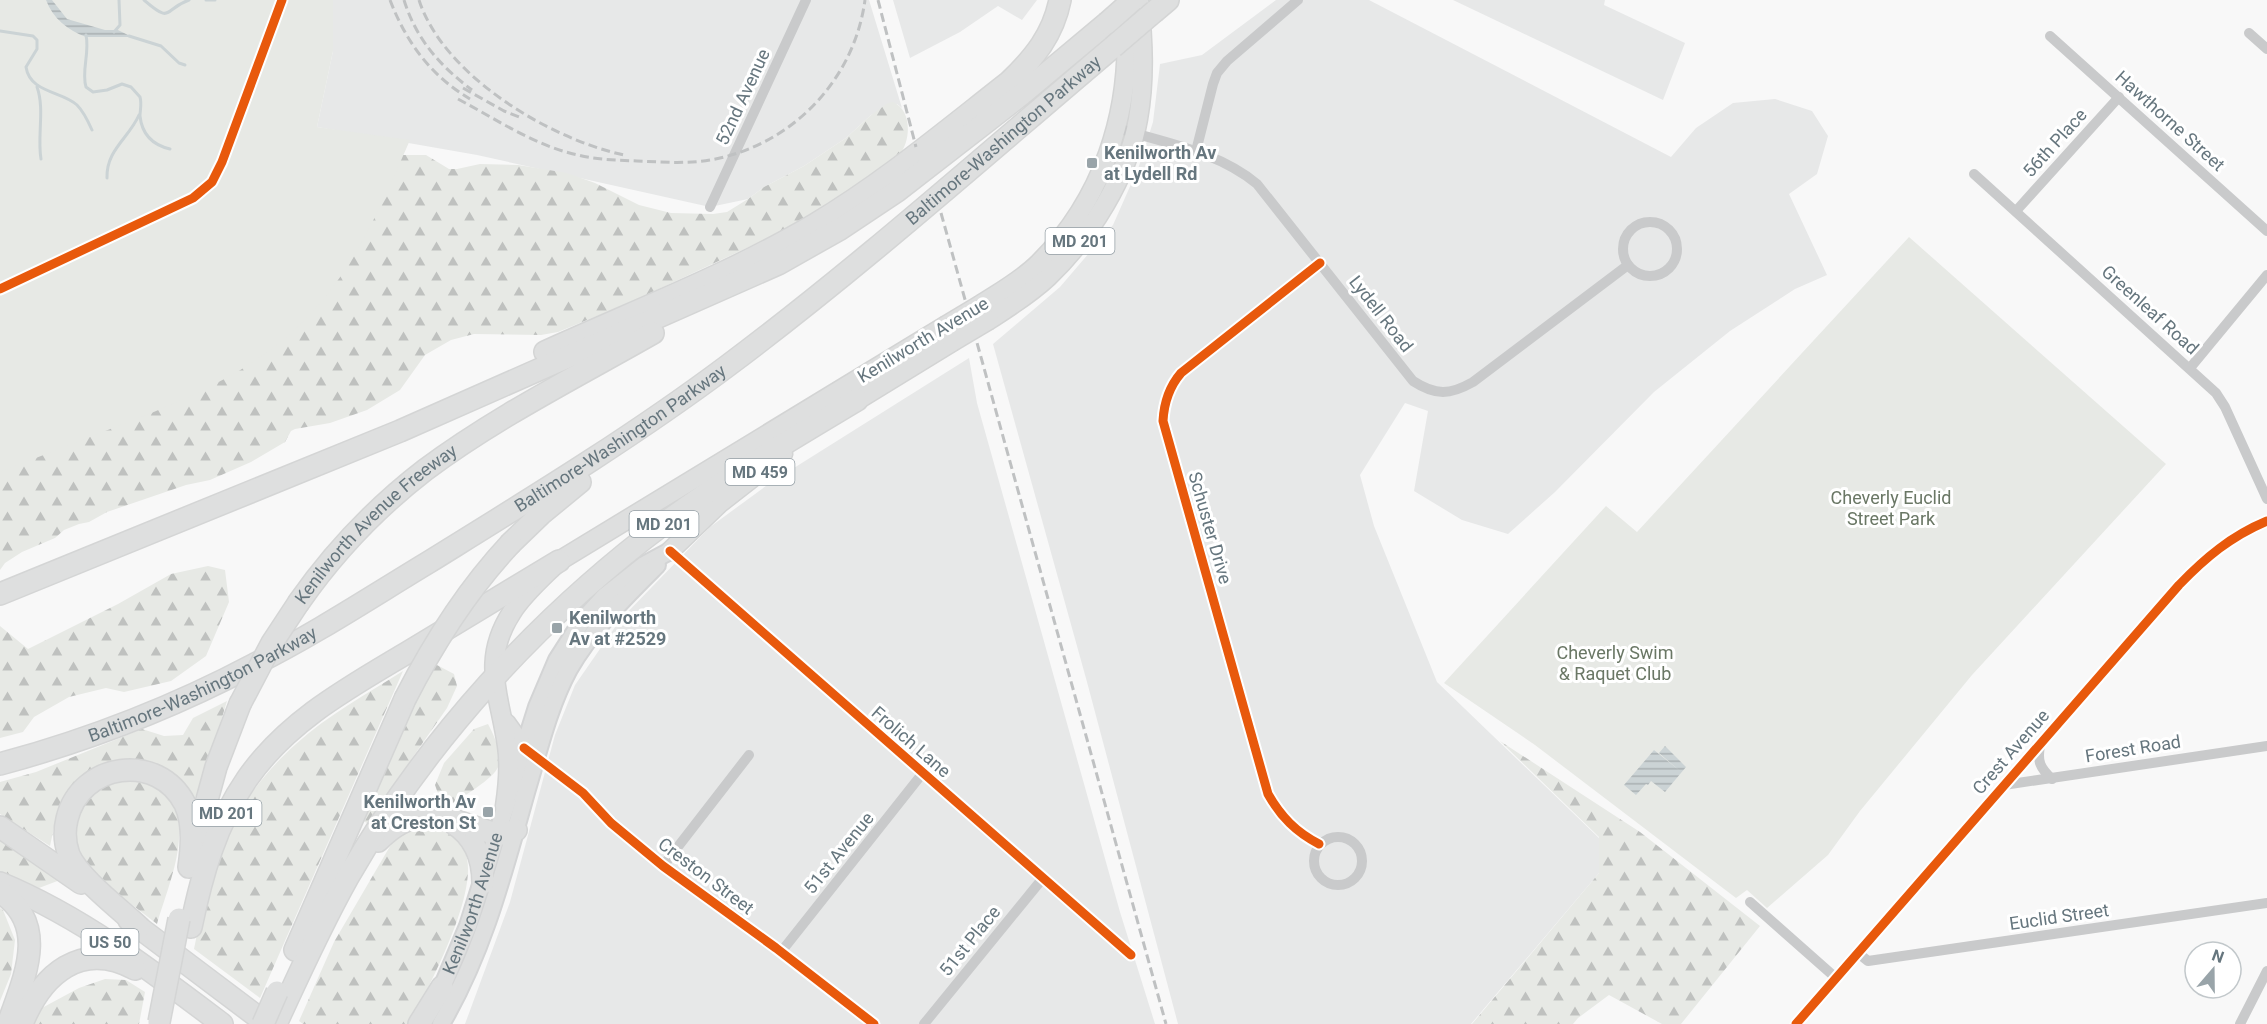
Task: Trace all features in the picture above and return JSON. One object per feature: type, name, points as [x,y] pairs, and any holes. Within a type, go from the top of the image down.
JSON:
[{"type":"highway","points":[[257,490],[358,437],[720,273],[821,220],[900,168],[1009,82],[1026,66],[1044,42],[1054,22],[1060,0]]},
{"type":"highway","name":"Baltimore-Washington Parkway","points":[[0,594],[400,431],[750,278],[826,238],[897,191],[1022,94],[1133,0]]},
{"type":"highway","name":"Baltimore-Washington Parkway","points":[[0,764],[68,744],[189,697],[276,653],[524,504],[723,369],[841,277],[1113,47],[1154,4]]},
{"type":"highway","name":"Kenilworth Avenue Freeway","points":[[163,1024],[185,923],[189,867],[211,783],[240,704],[272,643],[299,602],[336,555],[372,516],[410,482],[452,451],[750,278]]},
{"type":"highway","points":[[263,1024],[282,996],[405,699],[448,622],[483,575],[511,543],[560,497],[660,425],[723,369]]},
{"type":"highway","name":"MD 201","points":[[276,1024],[282,996],[357,862],[415,774],[494,679],[584,590],[664,524],[722,483],[857,400]]},
{"type":"highway","name":"MD 201","points":[[185,923],[222,822],[248,778],[281,739],[327,702],[559,561]]},
{"type":"highway","points":[[139,927],[79,870],[70,856],[66,840],[66,824],[70,809],[79,793],[92,781],[116,770],[142,771],[160,778],[175,790],[188,811],[192,838],[189,867]]},
{"type":"highway","points":[[357,862],[384,835],[401,822],[421,815],[442,817],[506,832]]},
{"type":"highway","points":[[442,817],[462,829],[474,843],[480,860],[483,883]]},
{"type":"highway","name":"US 50","points":[[0,827],[74,878],[267,1024]]},
{"type":"highway","name":"US 50","points":[[0,883],[42,902],[100,935],[217,1020]]},
{"type":"highway","points":[[0,892],[19,911],[26,926],[30,944],[26,971],[8,1024]]},
{"type":"highway","points":[[22,1024],[34,999],[49,980],[69,965],[97,958],[112,959],[127,965],[217,1020]]},
{"type":"highway","points":[[418,1024],[442,987]]},
{"type":"main road","name":"Kenilworth Avenue","points":[[430,1024],[430,1015],[506,832],[508,753],[494,679],[496,649],[507,620],[523,597],[559,561],[984,313],[1026,296],[1047,278],[1075,249],[1110,195],[1126,130],[1127,45],[1122,0]]},
{"type":"main road","name":"Kenilworth Avenue","points":[[1126,130],[1138,119],[1143,63],[1154,4]]},
{"type":"main road","name":"Kenilworth Avenue","points":[[441,1024],[479,946],[506,832],[530,752],[545,684],[562,650],[575,631],[597,604],[623,581],[644,565],[670,551],[731,494],[949,334]]},
{"type":"main road","points":[[500,714],[530,752]]},
{"type":"main road","name":"Kenilworth Avenue","points":[[505,806],[530,752]]},
{"type":"street","name":"52nd Avenue","points":[[710,207],[806,0]]},
{"type":"street","points":[[1196,151],[1217,74],[1227,61],[1298,0]]},
{"type":"street","points":[[2250,33],[2267,49]]},
{"type":"street","name":"Hawthorne Street","points":[[2050,36],[2267,231]]},
{"type":"street","name":"56th Place","points":[[2016,211],[2119,97]]},
{"type":"street","name":"Lydell Road","points":[[1126,130],[1219,159],[1240,170],[1257,184],[1413,381],[1424,388],[1446,392],[1458,391],[1473,382],[1628,265]]},
{"type":"street","name":"Greenleaf Road","points":[[1974,174],[2216,393],[2225,407],[2267,499]]},
{"type":"street","points":[[1655,221],[1669,229],[1674,235],[1677,243],[1676,259],[1665,272],[1650,276],[1634,271],[1628,265],[1624,258],[1623,242],[1632,228],[1655,221]]},
{"type":"street","name":"Schuster Drive","points":[[1319,844],[1286,821],[1276,810],[1268,794],[1163,417],[1167,396],[1181,373],[1320,262]]},
{"type":"street","points":[[2190,368],[2267,275]]},
{"type":"street","name":"Crest Avenue","points":[[1796,1024],[2004,784],[2202,562],[2239,534],[2267,521]]},
{"type":"street","name":"Frolich Lane","points":[[670,551],[1131,955]]},
{"type":"street","points":[[2040,744],[2039,765],[2052,779]]},
{"type":"street","name":"Forest Road","points":[[2004,784],[2052,779],[2267,746]]},
{"type":"street","name":"Creston Street","points":[[530,752],[583,793],[611,823],[663,866],[781,952],[874,1024]]},
{"type":"street","points":[[663,866],[749,755]]},
{"type":"street","name":"51st Avenue","points":[[781,952],[922,774]]},
{"type":"street","points":[[1336,836],[1345,837],[1357,845],[1362,857],[1362,866],[1354,879],[1348,883],[1336,885],[1326,882],[1319,876],[1314,866],[1314,858],[1319,844],[1336,836]]},
{"type":"street","name":"51st Place","points":[[924,1024],[1043,878]]},
{"type":"street","points":[[1750,902],[1836,978]]},
{"type":"street","name":"Euclid Street","points":[[1858,953],[1869,961],[2267,903]]},
{"type":"street","points":[[2240,1024],[2267,971]]},
{"type":"shaded area","points":[[46,0],[52,0],[67,19],[105,30],[118,30],[132,37],[86,37],[79,34],[57,18]]},
{"type":"shaded area","points":[[333,0],[869,0],[902,108],[897,104],[871,115],[846,138],[748,199],[710,207],[477,155],[317,127],[333,51]]},
{"type":"shaded area","points":[[893,0],[1037,0],[1022,20],[998,6],[960,32],[910,58]]},
{"type":"shaded area","points":[[1276,0],[1369,0],[1671,157],[1696,128],[1733,103],[1775,99],[1812,111],[1828,136],[1817,174],[1789,194],[1827,275],[1795,289],[1730,331],[1654,392],[1555,492],[1508,534],[1462,520],[1414,491],[1428,411],[1405,403],[1360,475],[1374,526],[1437,682],[1599,838],[1599,873],[1471,1024],[1178,1024],[1087,682],[993,344],[1060,287],[1113,225],[1139,166],[1153,122],[1160,64],[1202,55]]},
{"type":"shaded area","points":[[1453,0],[1605,0],[1604,5],[1685,43],[1663,100]]},
{"type":"shaded area","points":[[969,358],[977,403],[1120,912],[1155,1024],[465,1024],[510,902],[555,735],[575,685],[620,620],[710,527],[770,483]]},
{"type":"shaded area","points":[[1665,746],[1686,767],[1665,792],[1651,781],[1636,795],[1624,785],[1654,750],[1680,771],[1659,753]]},
{"type":"green space","points":[[0,0],[333,0],[333,51],[317,127],[410,140],[358,250],[331,290],[295,330],[249,365],[198,392],[0,472]]},
{"type":"green space","points":[[893,102],[904,112],[908,126],[904,148],[900,154],[848,192],[798,224],[631,302],[558,332],[541,335],[474,334],[451,340],[425,355],[400,390],[367,410],[330,423],[295,429],[291,431],[285,442],[251,462],[210,480],[186,485],[107,512],[89,522],[64,530],[55,538],[22,552],[5,563],[0,570],[0,461],[401,155],[426,155],[449,169],[480,164],[518,165],[567,173],[595,183],[639,205],[671,213],[713,214],[727,212],[764,187],[804,166],[846,138],[871,115]]},
{"type":"green space","name":"Cheverly Euclid Street Park","points":[[1909,237],[2166,464],[1972,675],[1860,811],[1828,855],[1767,908],[1747,890],[1736,898],[1535,745],[1444,683],[1606,506],[1637,532]]},
{"type":"green space","points":[[208,566],[225,570],[229,602],[206,656],[171,681],[124,692],[106,688],[69,697],[34,717],[23,732],[0,738],[0,626],[28,649],[118,604],[171,574]]},
{"type":"green space","points":[[435,664],[454,674],[457,686],[447,708],[367,823],[361,820],[405,722]]},
{"type":"green space","points":[[403,671],[260,998],[194,949],[208,889],[229,830],[258,784],[277,762],[308,733]]},
{"type":"green space","points":[[227,701],[199,794],[191,800],[182,787],[88,773],[70,789],[58,809],[50,846],[0,814],[0,782],[36,772],[142,729],[164,736],[183,735],[193,718]]},
{"type":"green space","points":[[488,724],[499,752],[497,769],[480,785],[443,808],[435,785],[444,763],[474,729]]},
{"type":"green space","points":[[1500,741],[1640,832],[1760,926],[1681,1024],[1662,1024],[1609,995],[1573,1024],[1472,1024],[1599,873],[1599,837]]},
{"type":"green space","points":[[125,778],[151,786],[168,799],[177,816],[179,835],[177,857],[157,924],[91,873],[78,855],[74,837],[76,818],[93,790]]},
{"type":"green space","points":[[424,826],[442,831],[458,841],[465,852],[468,869],[460,913],[412,1021],[408,1024],[303,1024],[299,1021],[334,942],[396,836],[405,830]]},
{"type":"green space","points":[[0,840],[60,880],[39,888],[0,871]]},
{"type":"green space","points":[[0,908],[3,910],[15,940],[11,974],[0,1001]]},
{"type":"green space","points":[[105,979],[126,980],[145,992],[139,1024],[34,1024],[40,1009],[79,988]]},
{"type":"waterway","points":[[114,32],[120,25],[119,0]]},
{"type":"waterway","points":[[144,0],[153,8],[164,13],[168,13],[189,0]]},
{"type":"waterway","points":[[206,0],[215,0]]},
{"type":"waterway","points":[[0,31],[33,36],[37,40],[37,49],[26,67],[29,76],[40,87],[71,100],[77,105],[92,130]]},
{"type":"waterway","points":[[86,35],[84,75],[86,87],[93,92],[122,84],[131,87],[140,97],[141,123],[146,134],[158,145],[170,149]]},
{"type":"waterway","points":[[129,36],[161,46],[179,63],[185,65]]},
{"type":"waterway","points":[[37,87],[40,104],[41,159]]},
{"type":"waterway","points":[[107,178],[114,152],[139,115]]},
{"type":"railway","points":[[390,0],[404,30],[421,57],[443,80],[470,99]]},
{"type":"railway","points":[[404,0],[415,27],[430,51],[472,90]]},
{"type":"railway","points":[[419,0],[432,28],[451,54],[502,100],[564,135],[624,155]]},
{"type":"railway","points":[[458,99],[531,139],[578,155],[607,160],[664,162],[710,160],[739,152],[767,140],[792,125],[814,105],[832,83],[848,57],[859,30],[865,0]]},
{"type":"railway","points":[[878,0],[916,147]]},
{"type":"railway","points":[[463,88],[504,111],[522,118]]},
{"type":"railway","points":[[941,213],[1166,1024]]},
{"type":"cycle path","points":[[0,289],[193,198],[212,182],[222,162],[282,0]]},
{"type":"cycle path","points":[[1319,844],[1290,823],[1268,794],[1163,421],[1168,395],[1181,373],[1320,263]]},
{"type":"cycle path","points":[[1796,1024],[2179,585],[2219,548],[2267,521]]},
{"type":"cycle path","points":[[670,551],[1131,955]]},
{"type":"cycle path","points":[[524,748],[583,793],[611,823],[663,866],[776,948],[874,1024]]},
{"type":"place","name":"Kenilworth Av at Lydell Rd","points":[[1092,163]]},
{"type":"place","name":"Kenilworth Av at #2529","points":[[557,628]]},
{"type":"place","name":"Kenilworth Av at Creston St","points":[[488,812]]},
{"type":"park label","name":"Cheverly Swim & Raquet Club","points":[[1615,663]]}]
